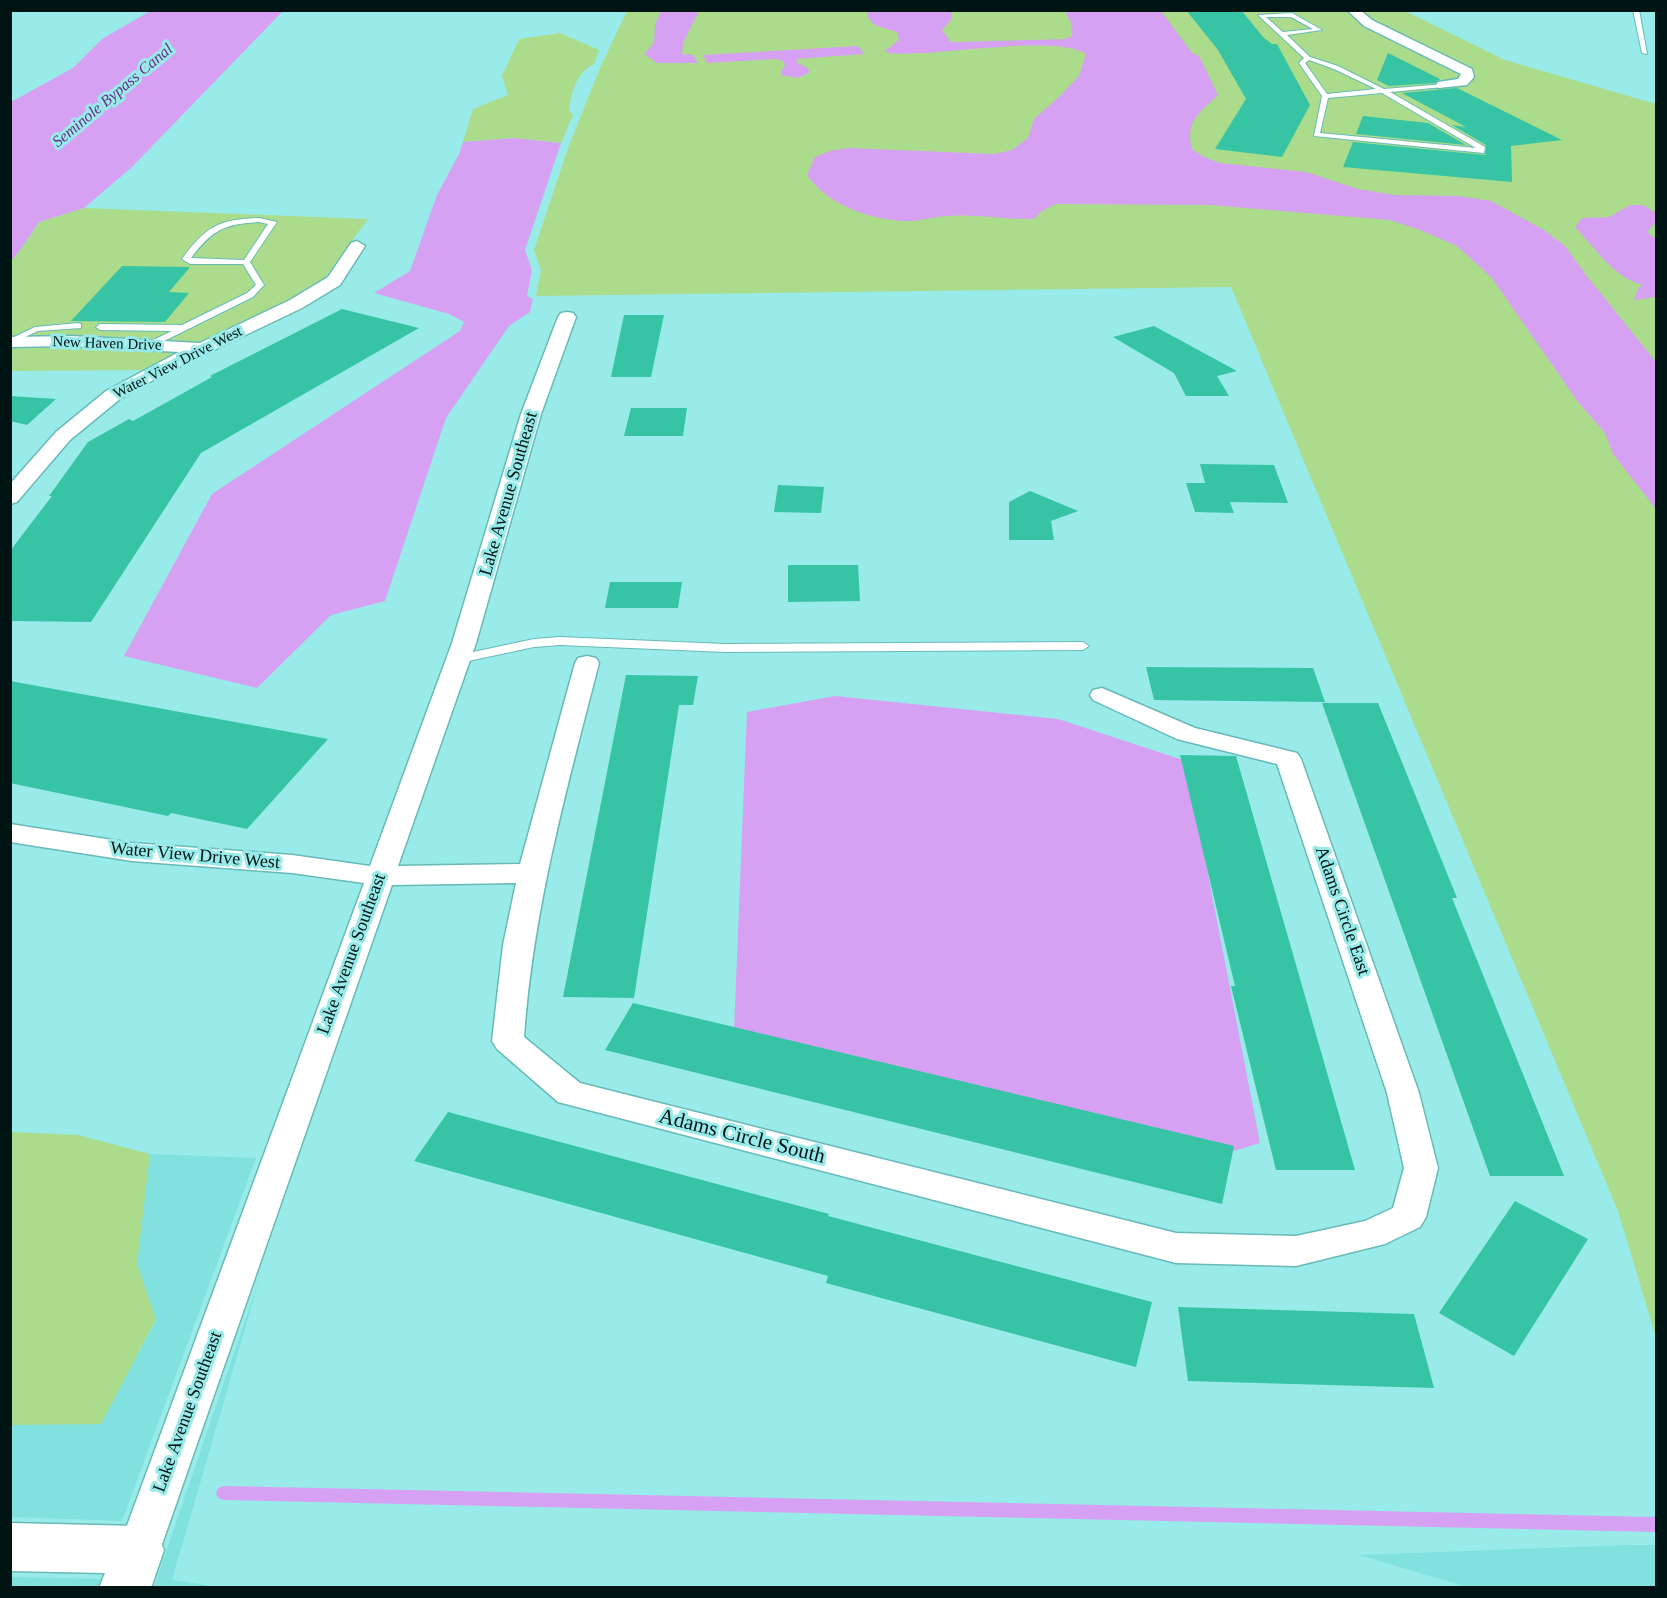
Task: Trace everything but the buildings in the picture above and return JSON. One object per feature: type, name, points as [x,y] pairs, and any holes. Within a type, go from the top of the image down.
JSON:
[{"type":"street","points":[[1352,10],[1368,23],[1467,72],[1468,77],[1462,82],[1443,85]]},
{"type":"street","name":"Water View Drive West","points":[[10,498],[63,436],[113,395],[203,348],[296,304],[334,280],[357,246]]},
{"type":"street","name":"Lake Avenue Southeast","points":[[132,1569],[459,659],[492,554],[531,414],[567,317]]},
{"type":"street","name":"New Haven Drive","points":[[11,342],[70,341],[203,348]]},
{"type":"street","name":"Adams Circle South","points":[[587,663],[532,873],[510,1003],[508,1041],[570,1093],[1176,1248],[1296,1251],[1372,1234]]},
{"type":"street","name":"Adams Circle East","points":[[1102,695],[1186,734],[1288,759],[1403,1093],[1421,1168],[1408,1217],[1372,1234]]},
{"type":"street","name":"Water View Drive West","points":[[10,833],[132,852],[292,864],[380,876],[532,873]]},
{"type":"street","points":[[10,1546],[132,1569]]},
{"type":"lane","points":[[1636,10],[1645,52]]},
{"type":"lane","points":[[1280,34],[1319,30],[1292,15],[1261,15],[1280,34],[1308,58],[1327,63],[1383,90],[1482,149],[1316,135],[1325,96],[1302,63],[1308,58]]},
{"type":"lane","points":[[1325,96],[1443,85]]},
{"type":"lane","points":[[231,221],[273,222],[246,262],[190,262],[186,259],[211,229],[220,224],[231,221]]},
{"type":"lane","points":[[150,345],[250,295],[260,285],[246,262]]},
{"type":"lane","points":[[11,342],[24,332],[39,327],[78,326]]},
{"type":"lane","points":[[100,327],[185,328]]},
{"type":"lane","points":[[459,659],[534,643],[560,641],[725,648],[1083,646]]},
{"type":"shaded area","points":[[150,1154],[256,1158],[122,1521],[11,1517],[11,1425],[101,1424],[156,1320],[137,1264]]},
{"type":"shaded area","points":[[260,1277],[172,1580],[220,1587],[154,1587]]},
{"type":"shaded area","points":[[1656,1545],[1656,1587],[1467,1587],[1359,1555]]},
{"type":"shaded area","points":[[11,1577],[101,1579],[98,1587],[11,1588]]},
{"type":"green space","points":[[627,11],[1405,11],[1505,60],[1656,104],[1656,1337],[1618,1211],[1231,287],[536,296],[541,270],[534,250],[568,148],[600,68]]},
{"type":"green space","points":[[560,33],[599,50],[594,64],[583,72],[576,83],[569,110],[573,115],[561,143],[514,138],[463,142],[473,109],[508,95],[502,76],[519,39]]},
{"type":"green space","points":[[84,208],[368,219],[324,279],[287,302],[201,342],[76,335],[11,337],[10,261],[39,222]]},
{"type":"green space","points":[[65,346],[179,353],[144,370],[11,371],[10,348]]},
{"type":"green space","points":[[11,1132],[78,1135],[150,1154],[137,1264],[156,1319],[101,1424],[11,1425]]},
{"type":"water","name":"Seminole Bypass Canal","points":[[152,10],[283,11],[131,168],[84,208],[39,222],[11,261],[11,102],[73,68],[102,39]]},
{"type":"water","points":[[661,11],[699,11],[683,43],[682,54],[693,55],[698,63],[657,63],[644,54],[654,43],[655,25]]},
{"type":"water","points":[[867,11],[952,11],[951,20],[942,30],[951,42],[959,42],[1065,39],[1072,36],[1071,23],[1065,11],[1161,11],[1192,53],[1199,56],[1218,95],[1195,118],[1190,131],[1192,149],[1204,157],[1220,163],[1306,172],[1358,189],[1395,195],[1458,196],[1491,201],[1544,230],[1565,246],[1656,362],[1656,509],[1613,454],[1605,433],[1578,402],[1492,278],[1457,246],[1420,230],[1390,220],[1210,205],[1056,204],[1042,211],[1034,219],[944,216],[904,221],[877,217],[837,202],[816,186],[807,175],[815,157],[830,151],[848,148],[994,154],[1012,150],[1028,138],[1034,119],[1079,76],[1086,54],[1070,48],[1048,46],[908,54],[888,53],[885,51],[899,40],[897,32],[873,23]]},
{"type":"water","points":[[857,46],[864,54],[797,59],[797,63],[806,67],[810,72],[798,78],[781,75],[785,66],[783,61],[776,59],[707,63],[703,55]]},
{"type":"water","points":[[514,138],[561,143],[525,250],[532,270],[527,296],[533,299],[530,312],[509,326],[446,418],[385,601],[331,615],[257,688],[124,656],[212,494],[460,331],[464,322],[449,314],[374,293],[410,271],[437,195],[463,142]]},
{"type":"water","points":[[1630,205],[1643,205],[1656,213],[1656,222],[1647,232],[1656,239],[1656,297],[1634,300],[1639,287],[1643,285],[1633,282],[1614,269],[1575,227],[1582,218],[1609,217]]},
{"type":"water","points":[[835,696],[1058,719],[1186,761],[1260,1143],[1227,1153],[734,1030],[747,712]]},
{"type":"waterway","points":[[224,1493],[1656,1525]]}]
